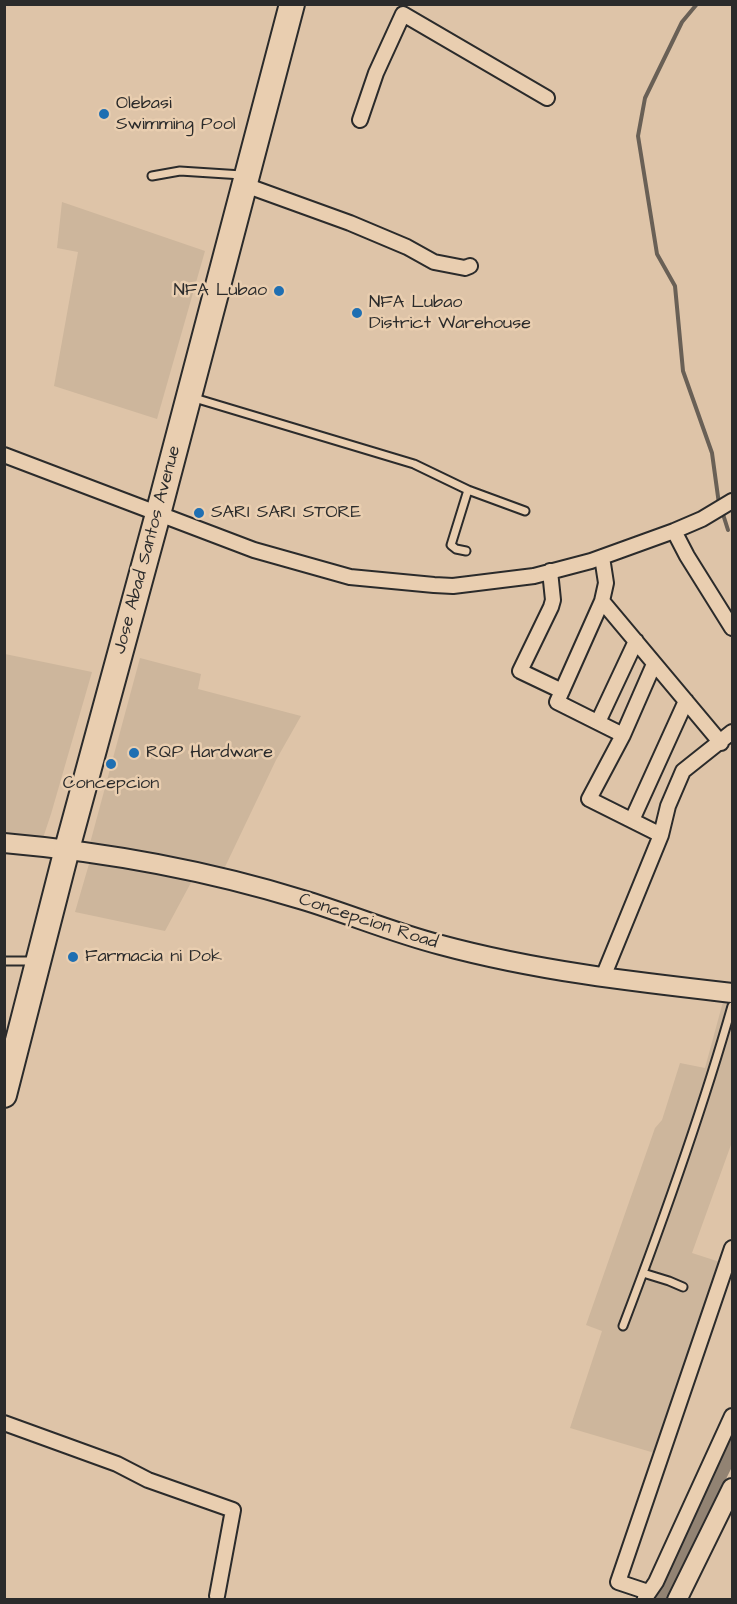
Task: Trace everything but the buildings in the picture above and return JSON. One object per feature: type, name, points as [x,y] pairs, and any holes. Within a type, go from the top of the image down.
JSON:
[{"type":"highway","name":"Jose Abad Santos Avenue","points":[[5,1092],[67,849],[158,514],[291,4]]},
{"type":"street","points":[[392,4],[403,14],[547,98]]},
{"type":"street","points":[[360,120],[376,73],[403,14]]},
{"type":"street","points":[[246,180],[406,247],[434,262],[465,268],[470,266]]},
{"type":"street","points":[[5,456],[254,550],[350,577],[453,586],[534,576],[602,557],[674,531],[726,504]]},
{"type":"street","points":[[674,531],[732,628]]},
{"type":"street","points":[[602,557],[606,583],[602,601],[557,702],[623,735]]},
{"type":"street","points":[[550,571],[553,600],[551,607],[520,671],[562,691]]},
{"type":"street","points":[[602,601],[721,743]]},
{"type":"street","points":[[598,722],[636,641]]},
{"type":"street","points":[[654,663],[623,735],[589,799],[661,835]]},
{"type":"street","points":[[632,820],[686,701]]},
{"type":"street","points":[[603,978],[661,835],[668,806],[683,771],[732,732]]},
{"type":"street","name":"Concepcion Road","points":[[4,843],[67,849],[197,871],[302,900],[438,945],[507,961],[603,978],[732,993]]},
{"type":"street","points":[[732,1248],[618,1582],[646,1596],[656,1582],[732,1416]]},
{"type":"street","points":[[4,1423],[117,1464],[148,1480],[233,1510],[216,1596]]},
{"type":"street","points":[[677,1599],[732,1488]]},
{"type":"lane","points":[[152,176],[180,171],[246,180]]},
{"type":"lane","points":[[189,396],[414,464],[468,490],[525,511]]},
{"type":"lane","points":[[466,551],[456,549],[451,545],[468,490]]},
{"type":"lane","points":[[4,961],[39,961]]},
{"type":"lane","points":[[623,1326],[706,1096],[732,1006]]},
{"type":"lane","points":[[643,1273],[683,1287]]},
{"type":"shaded area","points":[[62,202],[205,251],[157,419],[54,386],[78,252],[57,248]]},
{"type":"shaded area","points":[[5,654],[92,672],[43,838],[35,841],[5,838]]},
{"type":"shaded area","points":[[140,658],[201,674],[198,689],[301,716],[276,760],[224,869],[101,847],[89,847]]},
{"type":"shaded area","points":[[93,861],[194,877],[165,931],[75,912],[89,864]]},
{"type":"shaded area","points":[[724,998],[732,998],[732,1142],[692,1253],[723,1263],[658,1454],[570,1428],[602,1331],[586,1325],[655,1128],[662,1120],[680,1063],[705,1068]]},
{"type":"waterway","points":[[697,4],[682,22],[645,98],[638,136],[657,254],[675,286],[683,371],[712,453],[719,504]]},
{"type":"waterway","points":[[722,511],[728,530]]},
{"type":"waterway","points":[[654,1600],[732,1442]]},
{"type":"place","name":"Olebasi Swimming Pool","points":[[104,114]]},
{"type":"place","name":"NFA Lubao","points":[[279,291]]},
{"type":"place","name":"NFA Lubao District Warehouse","points":[[357,313]]},
{"type":"place","name":"SARI SARI STORE","points":[[199,513]]},
{"type":"place","name":"RQP Hardware","points":[[134,753]]},
{"type":"place","name":"Concepcion","points":[[111,764]]},
{"type":"place","name":"Farmacia ni Dok","points":[[73,957]]}]
